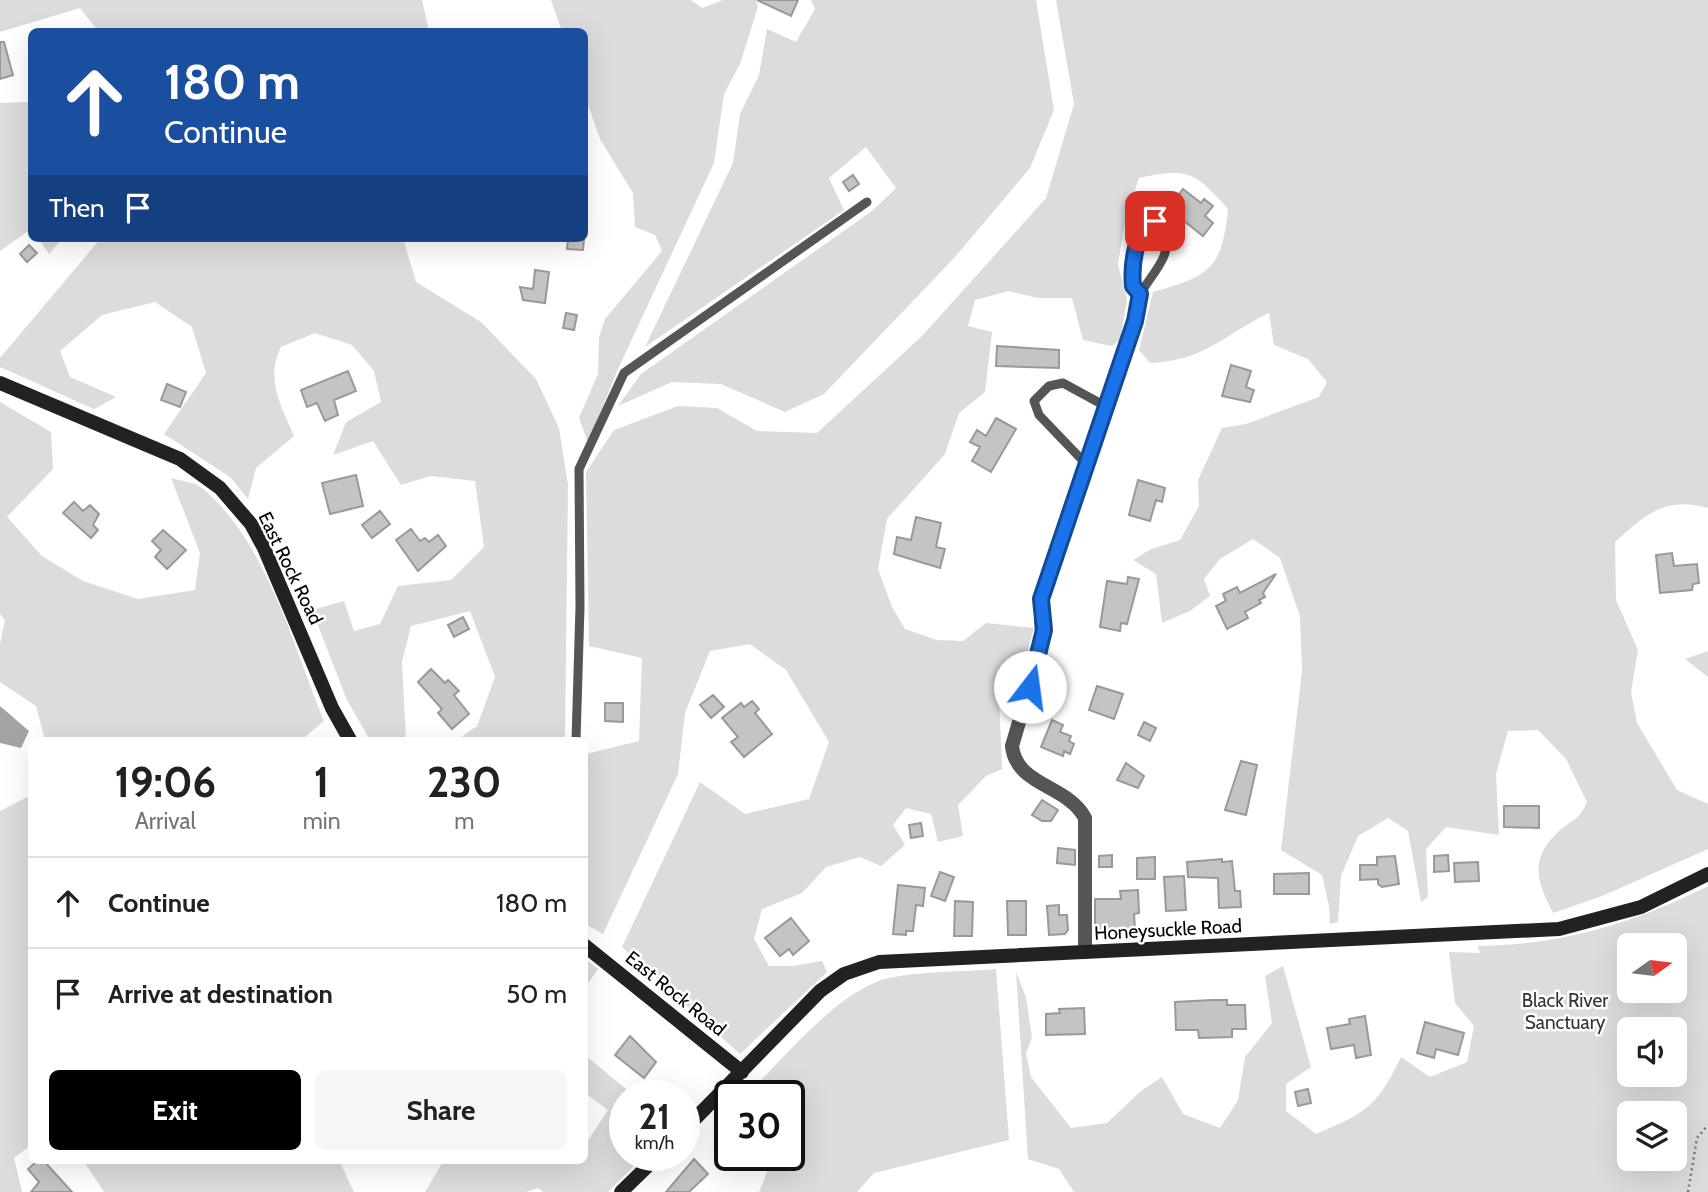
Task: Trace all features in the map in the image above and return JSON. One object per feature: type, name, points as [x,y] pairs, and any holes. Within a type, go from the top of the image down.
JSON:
[{"type":"street","points":[[1085,952],[1084,818],[1074,803],[1023,772],[1014,757],[1012,746],[1042,644],[1041,599],[1135,321]]},
{"type":"street","name":"East Rock Road","points":[[0,383],[180,459],[220,488],[251,524],[264,548],[332,708],[348,737]]},
{"type":"street","name":"Honeysuckle Road","points":[[700,1114],[820,991],[844,974],[878,962],[1559,929],[1623,913],[1708,874]]},
{"type":"street","name":"East Rock Road","points":[[588,948],[742,1072]]},
{"type":"street","points":[[621,1192],[643,1171]]},
{"type":"lane","points":[[576,737],[580,607],[579,469],[624,373],[867,202]]},
{"type":"lane","points":[[1135,321],[1140,294],[1153,279],[1167,249],[1166,232],[1155,221],[1149,221],[1143,228],[1134,259],[1133,286],[1140,294]]},
{"type":"lane","points":[[1086,464],[1034,409],[1034,401],[1049,386],[1063,383],[1107,407]]},
{"type":"path","points":[[1688,1192],[1697,1138],[1708,1125]]},
{"type":"green space","points":[[0,0],[422,0],[428,28],[96,28],[80,8],[0,32]]},
{"type":"green space","points":[[551,0],[691,0],[702,8],[723,0],[756,0],[758,7],[740,64],[724,94],[714,163],[618,369],[588,443],[579,418],[598,374],[599,337],[605,319],[662,251],[655,235],[635,227],[633,193],[600,139],[588,105],[588,28],[561,28]]},
{"type":"green space","points":[[811,0],[1036,0],[1054,110],[1030,168],[955,257],[824,394],[785,412],[721,384],[672,382],[618,406],[641,374],[872,211],[896,188],[866,147],[829,178],[844,210],[645,347],[733,163],[740,114],[759,75],[767,29],[796,42],[815,9]]},
{"type":"green space","points":[[1056,0],[1708,0],[1708,508],[1680,504],[1657,510],[1615,542],[1616,600],[1638,650],[1631,692],[1637,723],[1677,790],[1708,804],[1708,849],[1602,896],[1553,913],[1543,892],[1538,872],[1542,853],[1548,843],[1577,817],[1587,802],[1566,759],[1538,730],[1508,731],[1496,774],[1499,835],[1446,827],[1426,849],[1428,897],[1421,902],[1408,831],[1388,818],[1358,836],[1341,876],[1338,922],[1330,924],[1322,875],[1281,850],[1302,671],[1300,616],[1280,558],[1253,539],[1220,559],[1204,579],[1210,596],[1190,611],[1162,623],[1156,574],[1133,560],[1151,549],[1180,540],[1199,506],[1198,480],[1222,428],[1246,424],[1319,397],[1327,382],[1308,359],[1274,345],[1269,313],[1200,352],[1170,361],[1150,363],[1139,350],[1153,292],[1188,281],[1209,267],[1222,245],[1228,209],[1207,187],[1189,176],[1169,173],[1139,178],[1126,217],[1118,264],[1127,300],[1120,340],[1111,346],[1083,340],[1072,298],[1038,298],[1009,291],[975,300],[968,326],[992,332],[985,392],[959,413],[945,454],[887,519],[878,569],[892,607],[905,629],[937,640],[963,641],[986,623],[1034,628],[1025,660],[999,693],[1002,769],[986,776],[958,805],[963,836],[938,842],[931,814],[906,808],[893,825],[905,845],[881,866],[860,857],[826,867],[802,893],[762,909],[754,939],[769,966],[793,966],[822,961],[827,972],[740,1054],[622,947],[700,782],[745,814],[809,799],[829,742],[786,670],[750,644],[710,651],[685,713],[678,774],[603,934],[588,926],[588,754],[639,741],[642,658],[589,646],[586,472],[614,430],[678,406],[717,408],[757,431],[817,433],[923,335],[1046,198],[1074,104]]},
{"type":"green space","points":[[28,102],[28,231],[0,251],[0,103]]},
{"type":"green space","points":[[41,242],[60,242],[49,254]]},
{"type":"green space","points":[[98,242],[404,242],[416,282],[481,322],[536,379],[559,428],[568,485],[565,737],[461,737],[477,726],[495,677],[470,611],[411,626],[402,662],[406,737],[368,737],[347,700],[312,610],[344,601],[354,631],[380,624],[398,586],[451,580],[484,547],[475,481],[431,476],[401,485],[373,441],[333,455],[346,422],[381,402],[374,371],[352,345],[315,333],[281,347],[274,370],[275,381],[280,403],[294,436],[256,468],[248,499],[230,477],[164,434],[206,373],[192,327],[155,302],[102,315],[60,351],[70,377],[116,397],[94,409],[0,367],[0,358]]},
{"type":"green space","points":[[0,402],[51,432],[53,469],[7,517],[42,556],[83,581],[138,599],[195,590],[200,553],[171,478],[202,488],[244,536],[261,565],[289,628],[324,721],[305,737],[44,737],[36,706],[0,682],[0,644],[5,620],[0,614]]},
{"type":"green space","points":[[1708,651],[1708,677],[1685,659]]},
{"type":"green space","points":[[28,797],[28,1147],[14,1158],[22,1192],[0,1192],[0,811]]},
{"type":"green space","name":"Black River Sanctuary","points":[[1708,886],[1708,1192],[1074,1192],[1059,1169],[1028,1159],[1016,972],[1026,997],[1032,1038],[1026,1053],[1031,1077],[1071,1128],[1107,1123],[1141,1091],[1162,1077],[1183,1114],[1220,1128],[1238,1100],[1245,1057],[1272,1023],[1265,976],[1283,966],[1311,1067],[1286,1084],[1286,1111],[1316,1134],[1359,1114],[1377,1098],[1401,1057],[1430,1077],[1467,1062],[1474,1026],[1455,1003],[1449,952],[1480,953],[1478,946],[1509,945],[1568,936],[1597,930],[1653,911]]},
{"type":"green space","points":[[588,961],[598,969],[588,984]]},
{"type":"green space","points":[[996,969],[1009,1140],[874,1173],[857,1192],[759,1192],[767,1171],[805,1171],[805,1080],[761,1080],[816,1024],[852,995],[889,978]]},
{"type":"green space","points":[[588,1058],[615,1080],[609,1080],[609,1171],[629,1171],[608,1192],[543,1192],[538,1188],[526,1192],[425,1192],[442,1164],[588,1164],[588,1140],[608,1110],[588,1095]]},
{"type":"green space","points":[[86,1164],[341,1164],[354,1192],[104,1192]]},
{"type":"shaded area","points":[[0,706],[29,731],[21,748],[0,743]]},
{"type":"building","points":[[757,0],[798,0],[791,16]]},
{"type":"building","points":[[0,42],[4,42],[13,75],[0,79]]},
{"type":"building","points":[[853,175],[859,184],[849,191],[843,182]]},
{"type":"building","points":[[1183,189],[1201,203],[1204,199],[1213,206],[1205,216],[1213,223],[1203,236],[1178,216],[1183,210],[1173,202]]},
{"type":"building","points":[[568,242],[584,242],[583,250],[567,249]]},
{"type":"building","points":[[29,245],[37,253],[27,262],[20,254]]},
{"type":"building","points":[[535,270],[549,272],[545,303],[523,300],[520,287],[533,289]]},
{"type":"building","points":[[566,313],[577,315],[574,330],[563,328]]},
{"type":"building","points":[[997,346],[1059,350],[1059,368],[996,366]]},
{"type":"building","points":[[1231,365],[1251,371],[1246,387],[1254,390],[1250,402],[1222,396]]},
{"type":"building","points":[[348,371],[356,391],[334,400],[338,415],[325,421],[317,403],[307,407],[301,390]]},
{"type":"building","points":[[167,384],[186,392],[180,407],[161,400]]},
{"type":"building","points":[[996,418],[1016,429],[991,472],[972,461],[980,447],[970,442],[977,430],[986,436]]},
{"type":"building","points":[[356,475],[363,506],[330,514],[322,483]]},
{"type":"building","points":[[1138,480],[1165,488],[1162,502],[1156,500],[1150,521],[1129,515]]},
{"type":"building","points":[[74,502],[83,511],[90,505],[99,514],[93,525],[98,530],[91,538],[63,513]]},
{"type":"building","points":[[380,511],[390,524],[372,538],[362,525]]},
{"type":"building","points":[[916,517],[941,523],[936,547],[945,549],[940,568],[894,554],[897,537],[911,540]]},
{"type":"building","points":[[411,529],[420,541],[425,538],[429,542],[438,535],[446,546],[418,571],[396,540]]},
{"type":"building","points":[[163,530],[186,550],[167,569],[155,557],[161,550],[152,541]]},
{"type":"building","points":[[1672,553],[1674,566],[1697,564],[1699,583],[1693,584],[1692,590],[1660,593],[1656,555]]},
{"type":"building","points":[[1276,574],[1263,593],[1265,597],[1259,600],[1261,603],[1245,612],[1248,618],[1227,629],[1216,606],[1226,601],[1223,594],[1237,587],[1240,593]]},
{"type":"building","points":[[1128,577],[1139,579],[1127,624],[1121,623],[1120,631],[1100,627],[1107,581],[1127,584]]},
{"type":"building","points":[[463,617],[469,629],[454,637],[448,625]]},
{"type":"building","points":[[431,669],[445,683],[448,680],[459,691],[454,695],[469,714],[452,729],[438,713],[442,709],[418,682]]},
{"type":"building","points":[[1097,686],[1123,694],[1114,719],[1089,710]]},
{"type":"building","points":[[713,695],[724,707],[711,718],[700,705]]},
{"type":"building","points":[[752,701],[759,709],[755,713],[772,734],[744,757],[731,742],[738,737],[722,718],[741,703],[744,707]]},
{"type":"building","points":[[605,703],[623,703],[623,722],[605,721]]},
{"type":"building","points":[[1052,720],[1063,725],[1060,732],[1071,736],[1069,741],[1074,744],[1070,754],[1064,751],[1063,756],[1041,747]]},
{"type":"building","points":[[1144,722],[1156,728],[1150,741],[1138,735]]},
{"type":"building","points":[[1241,761],[1257,765],[1246,815],[1225,810]]},
{"type":"building","points":[[1126,763],[1144,776],[1138,788],[1117,780]]},
{"type":"building","points":[[1042,800],[1058,810],[1051,821],[1042,821],[1032,815]]},
{"type":"building","points":[[1504,806],[1539,806],[1539,828],[1504,827]]},
{"type":"building","points":[[921,823],[923,836],[911,838],[909,825]]},
{"type":"building","points":[[1058,848],[1075,850],[1075,865],[1057,863]]},
{"type":"building","points":[[1112,855],[1112,867],[1099,867],[1099,856]]},
{"type":"building","points":[[1448,855],[1449,871],[1434,872],[1434,856]]},
{"type":"building","points":[[1395,856],[1399,884],[1382,887],[1378,884],[1378,879],[1360,880],[1360,865],[1377,865],[1377,857]]},
{"type":"building","points":[[1155,857],[1155,879],[1137,879],[1137,858]]},
{"type":"building","points":[[1222,859],[1222,862],[1232,861],[1235,891],[1240,891],[1241,907],[1219,908],[1218,878],[1188,877],[1187,862]]},
{"type":"building","points":[[1478,862],[1479,881],[1455,882],[1454,863]]},
{"type":"building","points":[[940,872],[954,877],[945,901],[931,896]]},
{"type":"building","points":[[1309,873],[1309,894],[1274,894],[1274,874]]},
{"type":"building","points":[[1184,876],[1186,910],[1166,911],[1164,877]]},
{"type":"building","points":[[898,885],[925,888],[923,906],[916,905],[913,931],[906,931],[906,935],[893,934]]},
{"type":"building","points":[[1138,890],[1139,913],[1134,914],[1135,930],[1095,931],[1095,899],[1121,899],[1120,891]]},
{"type":"building","points":[[955,901],[973,902],[972,936],[954,936]]},
{"type":"building","points":[[1007,901],[1026,901],[1026,935],[1008,935]]},
{"type":"building","points":[[1059,905],[1059,915],[1067,915],[1068,930],[1065,934],[1049,935],[1047,906]]},
{"type":"building","points":[[791,918],[809,941],[793,955],[789,949],[780,956],[765,938]]},
{"type":"building","points":[[1227,1000],[1227,1005],[1245,1005],[1246,1029],[1232,1029],[1232,1037],[1199,1038],[1198,1030],[1176,1030],[1175,1002]]},
{"type":"building","points":[[1084,1008],[1085,1034],[1046,1035],[1046,1014],[1060,1013],[1059,1009]]},
{"type":"building","points":[[1365,1016],[1371,1055],[1356,1058],[1354,1045],[1331,1049],[1327,1028],[1350,1024],[1349,1019]]},
{"type":"building","points":[[1425,1022],[1464,1033],[1458,1055],[1436,1049],[1434,1058],[1417,1053]]},
{"type":"building","points":[[630,1036],[656,1062],[644,1078],[615,1055]]},
{"type":"building","points":[[1308,1089],[1311,1103],[1298,1106],[1295,1092]]},
{"type":"building","points":[[34,1164],[47,1164],[72,1192],[31,1192],[39,1182],[28,1169]]},
{"type":"building","points":[[700,1165],[708,1174],[689,1192],[666,1192],[684,1171],[700,1171]]},
{"type":"route","points":[[1030,687],[1044,630],[1041,599],[1135,321],[1140,294],[1133,286],[1134,259],[1143,228],[1149,221],[1155,221]]}]
